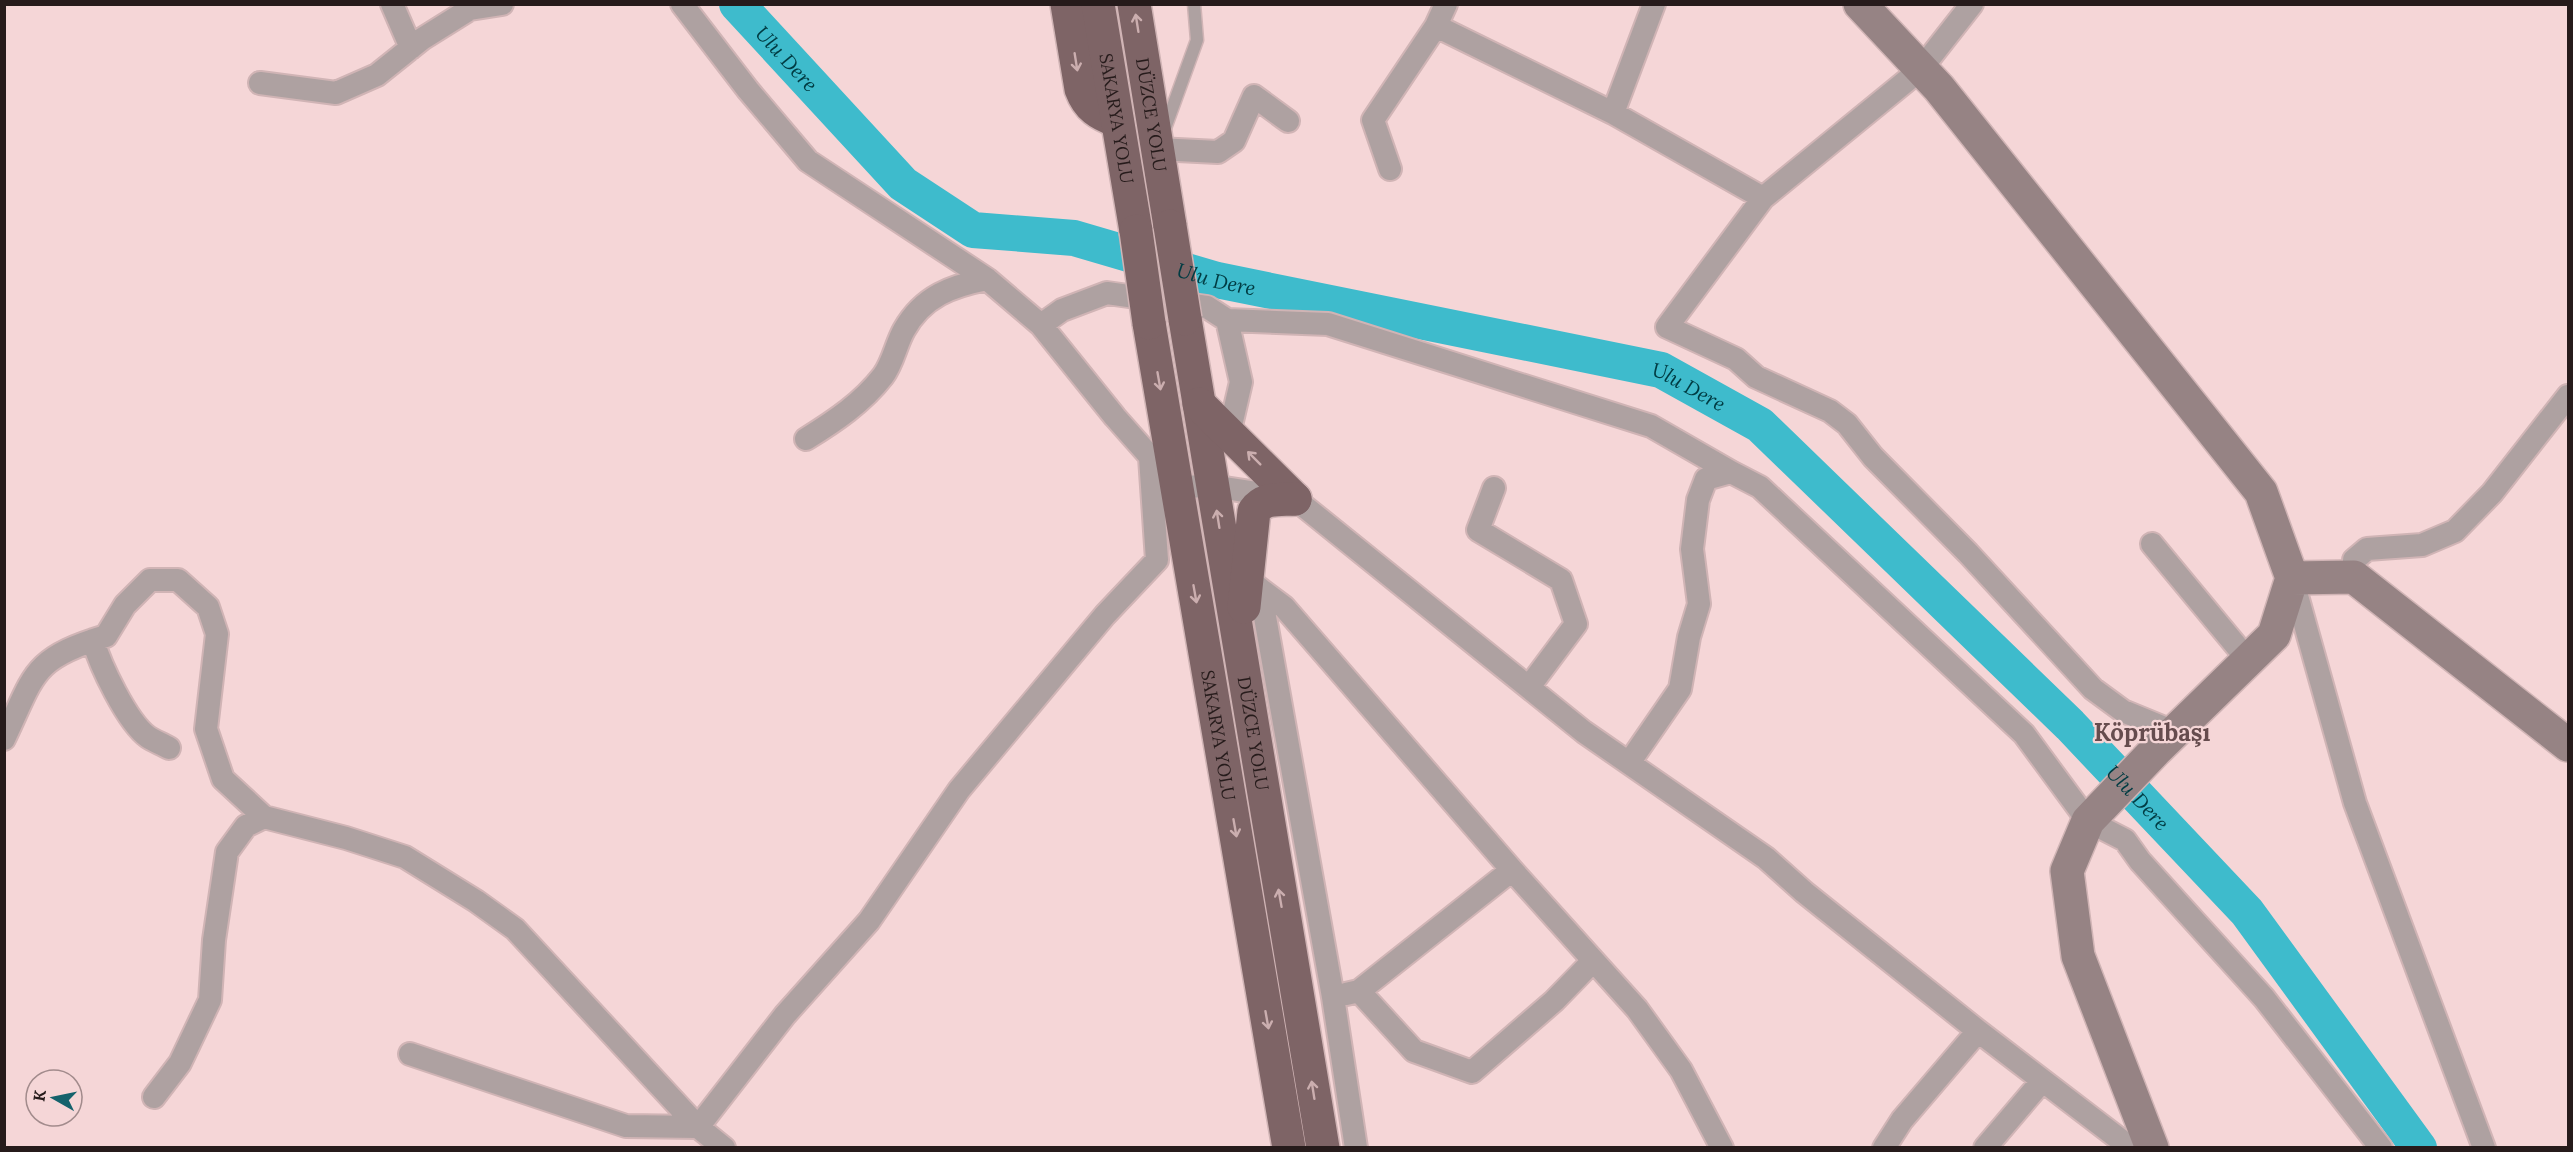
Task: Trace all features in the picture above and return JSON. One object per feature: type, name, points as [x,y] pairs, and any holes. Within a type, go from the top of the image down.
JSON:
[{"type":"highway","points":[[1067,4],[1085,101],[1102,115],[1117,121]]},
{"type":"highway","name":"SAKARYA YOLU","points":[[1098,4],[1149,324],[1289,1148]]},
{"type":"highway","name":"DÜZCE YOLU","points":[[1134,4],[1212,486],[1244,574],[1239,656],[1323,1148]]},
{"type":"highway","points":[[1199,404],[1295,499]]},
{"type":"highway","points":[[1244,574],[1254,511],[1259,504],[1267,501],[1295,499]]},
{"type":"main road","points":[[1860,4],[1921,69],[2261,492],[2292,578],[2274,635],[2165,741],[2088,821],[2067,871],[2078,956],[2152,1148]]},
{"type":"main road","points":[[2292,578],[2354,577],[2568,745]]},
{"type":"street","points":[[392,4],[411,48]]},
{"type":"street","points":[[260,83],[336,93],[377,75],[411,48],[470,9],[502,4]]},
{"type":"street","points":[[682,4],[748,90],[808,161],[987,279],[1041,325],[1177,487],[1212,486],[1295,499],[1584,732],[1766,858],[1804,892],[1978,1031],[2131,1148]]},
{"type":"street","points":[[1390,169],[1373,120],[1436,26],[1446,4]]},
{"type":"street","points":[[1612,113],[1654,4]]},
{"type":"street","points":[[1972,4],[1921,69],[1763,198],[1667,327],[1736,358],[1756,377],[1830,411],[1847,424],[1873,457],[1968,553],[2093,689],[2165,741]]},
{"type":"street","points":[[1436,26],[1612,113],[1763,198]]},
{"type":"street","points":[[1157,149],[1218,152],[1234,141],[1254,96],[1288,121]]},
{"type":"street","points":[[806,439],[852,410],[885,374],[905,328],[928,301],[953,286],[987,279]]},
{"type":"street","points":[[1041,325],[1062,310],[1107,293],[1207,307],[1227,320],[1328,324],[1651,426],[1760,487],[2024,734],[2088,821],[2124,840],[2140,861],[2264,998],[2381,1148]]},
{"type":"street","points":[[1227,320],[1241,382],[1229,434]]},
{"type":"street","points":[[2354,577],[2354,560],[2367,549],[2422,545],[2455,531],[2492,493],[2568,396]]},
{"type":"street","points":[[698,1127],[785,1015],[869,921],[958,790],[1105,615],[1157,560],[1150,457]]},
{"type":"street","points":[[1629,763],[1680,689],[1689,637],[1699,604],[1692,549],[1698,500],[1706,479],[1731,472]]},
{"type":"street","points":[[1494,488],[1478,530],[1561,580],[1576,624],[1529,687]]},
{"type":"street","points":[[2152,544],[2248,660]]},
{"type":"street","points":[[1244,574],[1284,607],[1512,870],[1638,1009],[1682,1070],[1717,1145]]},
{"type":"street","points":[[1244,574],[1333,997],[1356,1148]]},
{"type":"street","points":[[2292,578],[2355,803],[2484,1148]]},
{"type":"street","points":[[4,739],[31,678],[38,670],[69,648],[106,636],[125,604],[150,580],[178,580],[208,607],[217,634],[207,729],[223,779],[264,817],[346,838],[405,857],[515,929],[698,1127],[724,1148]]},
{"type":"street","points":[[93,640],[101,666],[116,694],[146,736],[169,748]]},
{"type":"street","points":[[154,1097],[180,1063],[210,1000],[214,940],[227,852],[246,826],[264,817]]},
{"type":"street","points":[[1333,997],[1359,991],[1512,870]]},
{"type":"street","points":[[1359,991],[1414,1051],[1472,1072],[1554,1001],[1593,961]]},
{"type":"street","points":[[1884,1148],[1902,1120],[1978,1031]]},
{"type":"street","points":[[410,1054],[626,1126],[698,1127]]},
{"type":"street","points":[[1985,1148],[2042,1081]]},
{"type":"lane","points":[[1157,149],[1197,40],[1194,4]]},
{"type":"waterway","name":"Ulu Dere","points":[[737,4],[903,184],[973,230],[1074,238],[1217,280],[1661,370],[1760,425],[2070,725],[2247,912],[2419,1148]]},
{"type":"district","name":"Köprübaşı","points":[[2152,732]]}]
